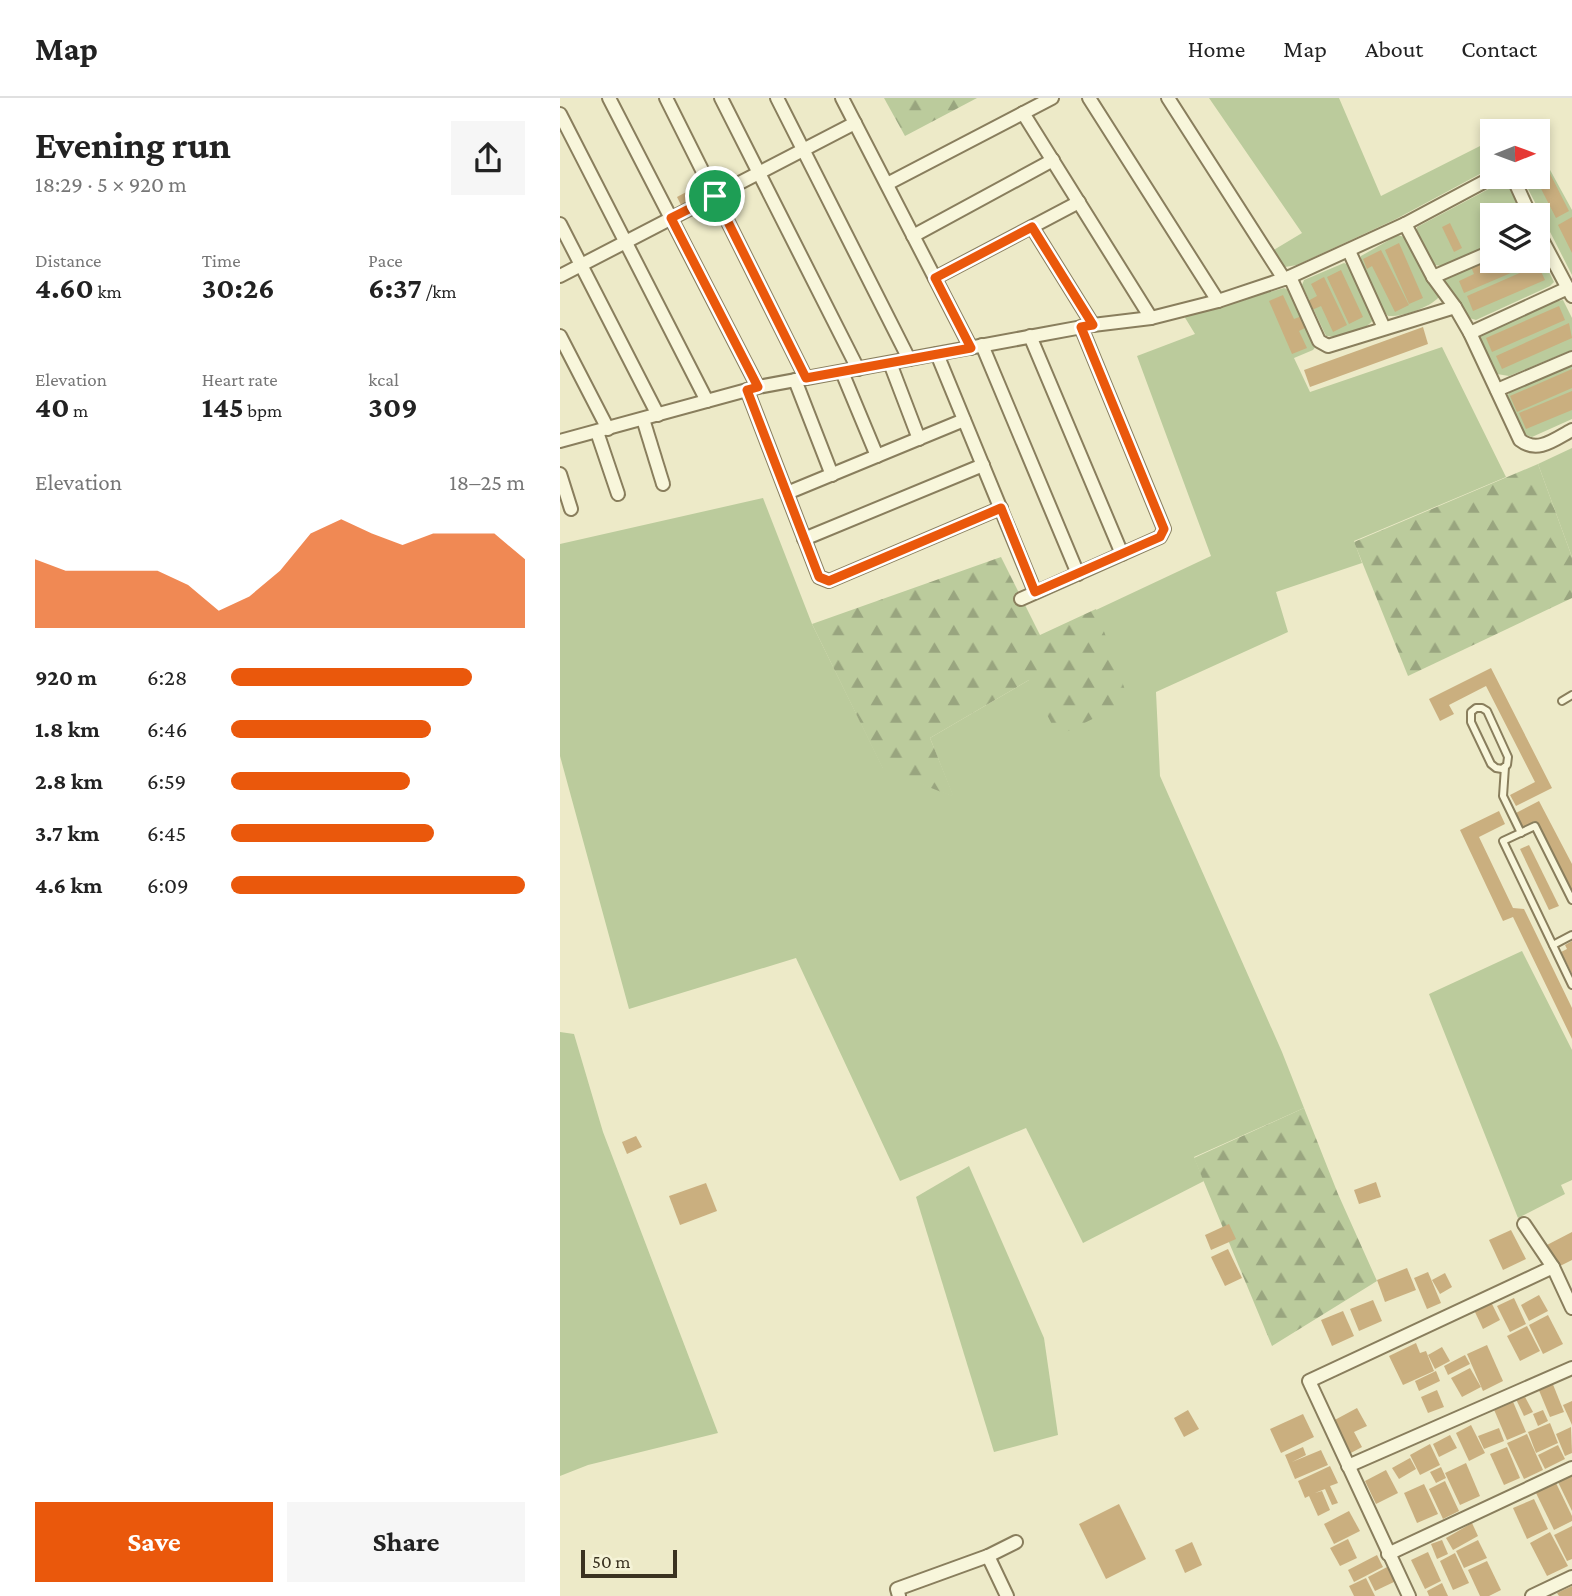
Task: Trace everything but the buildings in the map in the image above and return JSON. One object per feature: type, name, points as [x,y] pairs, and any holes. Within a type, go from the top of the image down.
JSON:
[{"type":"street","points":[[609,98],[671,218],[753,389],[787,493],[819,577],[829,581],[1001,508]]},
{"type":"street","points":[[666,98],[800,379],[832,475]]},
{"type":"street","points":[[720,98],[858,369]]},
{"type":"street","points":[[777,98],[909,359]]},
{"type":"street","points":[[842,98],[935,278],[977,346],[1078,574]]},
{"type":"street","points":[[887,184],[1052,98]]},
{"type":"street","points":[[1088,98],[1218,301]]},
{"type":"street","points":[[1168,98],[1287,278],[1319,341],[1331,346],[1455,307]]},
{"type":"street","points":[[1023,113],[1151,318]]},
{"type":"street","points":[[560,114],[707,401]]},
{"type":"street","points":[[560,276],[855,123]]},
{"type":"street","points":[[913,236],[1053,160]]},
{"type":"street","points":[[560,442],[753,389],[1030,336],[1151,318],[1218,301],[1287,278],[1349,251],[1480,184]]},
{"type":"street","points":[[935,278],[1079,202]]},
{"type":"street","points":[[1405,224],[1433,277],[1470,333],[1516,434],[1526,445],[1542,446],[1572,430]]},
{"type":"street","points":[[560,225],[658,415]]},
{"type":"street","points":[[1021,599],[1160,537],[1164,529],[1087,326],[1032,227]]},
{"type":"street","points":[[1349,251],[1384,328]]},
{"type":"street","points":[[1470,333],[1570,292],[1550,254]]},
{"type":"street","points":[[1433,277],[1480,257]]},
{"type":"street","points":[[560,336],[602,430],[618,494]]},
{"type":"street","points":[[1030,336],[1122,554]]},
{"type":"street","points":[[937,354],[1035,592]]},
{"type":"street","points":[[1497,390],[1572,358]]},
{"type":"street","points":[[890,363],[919,439]]},
{"type":"street","points":[[842,372],[877,456]]},
{"type":"street","points":[[643,419],[663,484]]},
{"type":"street","points":[[787,493],[964,420]]},
{"type":"street","points":[[804,539],[983,465]]},
{"type":"street","points":[[560,474],[571,509]]},
{"type":"street","points":[[1524,1224],[1553,1267],[1572,1308]]},
{"type":"street","points":[[1409,1596],[1309,1381],[1553,1267]]},
{"type":"street","points":[[1348,1466],[1572,1368]]},
{"type":"street","points":[[1388,1554],[1572,1468]]},
{"type":"street","points":[[899,1596],[897,1589],[988,1556],[1016,1542]]},
{"type":"street","points":[[988,1556],[1007,1596]]},
{"type":"street","points":[[1532,1596],[1572,1577]]},
{"type":"lane","points":[[1562,701],[1572,695]]},
{"type":"lane","points":[[1476,708],[1487,711],[1508,757],[1508,763],[1504,767],[1496,768],[1491,764],[1470,719],[1471,712],[1476,708]]},
{"type":"lane","points":[[1504,767],[1506,782],[1503,796],[1521,833]]},
{"type":"lane","points":[[1572,900],[1535,826],[1503,841],[1572,985]]},
{"type":"lane","points":[[1553,945],[1572,935]]},
{"type":"green space","points":[[884,98],[977,98],[905,136]]},
{"type":"green space","points":[[1209,98],[1339,98],[1381,196],[1480,146],[1480,174],[1396,219],[1297,265],[1285,267],[1272,251],[1302,233]]},
{"type":"green space","points":[[1550,170],[1572,210],[1572,275],[1550,232],[1550,203],[1535,203],[1528,189],[1550,189]]},
{"type":"green space","points":[[1489,189],[1511,189],[1518,203],[1480,203],[1480,249],[1441,266],[1435,265],[1417,234],[1417,227]]},
{"type":"green space","points":[[1398,235],[1410,244],[1439,297],[1415,311],[1388,316],[1360,262],[1361,256]]},
{"type":"green space","points":[[1480,262],[1480,273],[1550,273],[1554,282],[1476,320],[1469,318],[1444,282],[1445,277]]},
{"type":"green space","points":[[1344,263],[1349,265],[1373,320],[1364,328],[1351,333],[1326,336],[1302,285],[1304,280]]},
{"type":"green space","points":[[1284,288],[1289,290],[1316,346],[1294,358],[1310,392],[1442,347],[1506,477],[1354,541],[1362,563],[1276,592],[1288,632],[1156,692],[1160,776],[1282,1052],[1304,1108],[1194,1157],[1204,1181],[1083,1243],[1026,1128],[900,1181],[796,958],[629,1009],[560,756],[560,544],[763,498],[812,624],[883,768],[953,796],[930,738],[1029,680],[1096,610],[1211,556],[1137,356],[1195,334],[1184,316]]},
{"type":"green space","points":[[1563,300],[1572,318],[1572,350],[1509,376],[1497,374],[1480,341],[1482,333]]},
{"type":"green space","points":[[1572,363],[1572,419],[1532,437],[1523,434],[1507,397],[1510,391]]},
{"type":"green space","points":[[1572,448],[1572,557],[1538,464]]},
{"type":"green space","points":[[1538,464],[1572,557],[1572,598],[1408,676],[1354,542]]},
{"type":"green space","points":[[1001,557],[1040,635],[1096,609],[1129,701],[1058,736],[1029,680],[930,738],[954,797],[883,769],[812,624]]},
{"type":"green space","points":[[1522,951],[1572,1050],[1572,1180],[1561,1185],[1565,1194],[1518,1218],[1429,994]]},
{"type":"green space","points":[[560,1032],[574,1034],[603,1132],[718,1433],[588,1465],[560,1476]]},
{"type":"green space","points":[[1304,1108],[1338,1194],[1377,1281],[1272,1346],[1194,1158]]},
{"type":"green space","points":[[969,1166],[1044,1338],[1058,1435],[994,1452],[916,1197]]},
{"type":"route","points":[[715,196],[806,378],[971,348],[935,278],[1032,227],[1093,325],[1081,327],[1164,529],[1160,537],[1035,592],[1001,508],[829,581],[819,577],[747,390],[758,387],[671,218],[715,196]]}]
